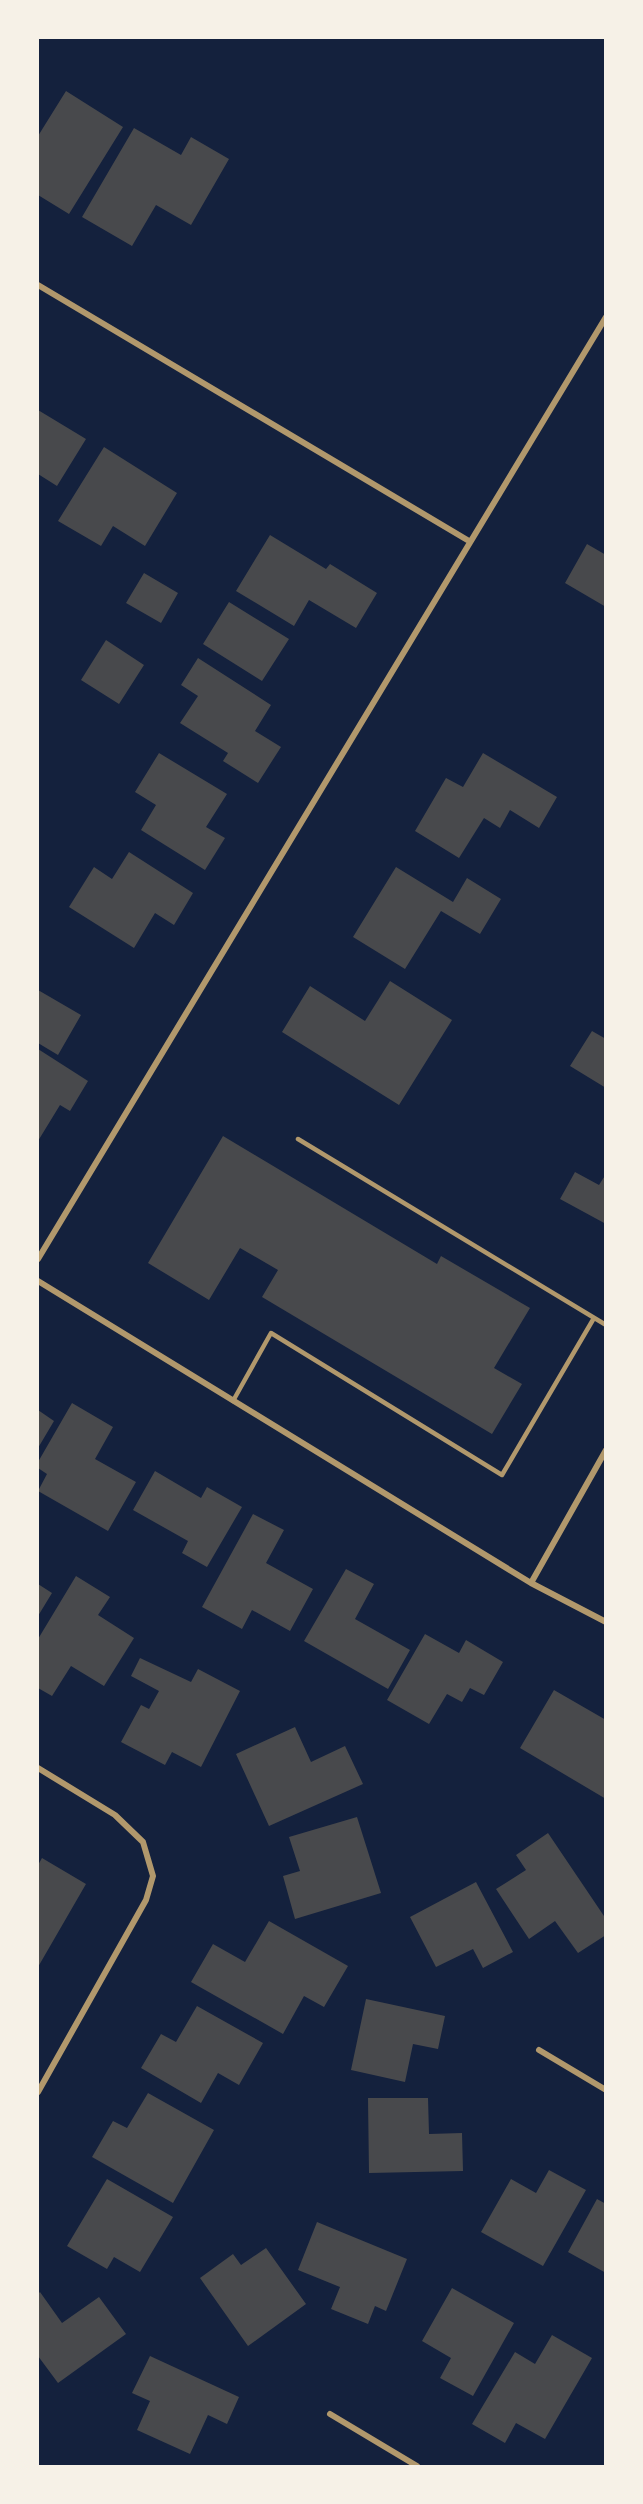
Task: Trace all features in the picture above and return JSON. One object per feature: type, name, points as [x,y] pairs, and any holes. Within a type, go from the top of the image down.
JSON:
[{"type":"street","points":[[38,285],[469,541]]},
{"type":"street","points":[[38,1259],[606,317]]},
{"type":"street","points":[[38,1281],[531,1583],[606,1622]]},
{"type":"street","points":[[531,1583],[606,1450]]},
{"type":"street","points":[[38,1768],[115,1815],[143,1842],[153,1875],[146,1900],[38,2092]]},
{"type":"street","points":[[539,2050],[606,2090]]},
{"type":"street","points":[[330,2414],[417,2466]]},
{"type":"lane","points":[[298,1138],[606,1325]]},
{"type":"lane","points":[[233,1401],[271,1333],[502,1475],[594,1318]]},
{"type":"building","points":[[66,91],[123,127],[69,214],[38,195],[38,136]]},
{"type":"building","points":[[134,128],[181,155],[191,137],[229,159],[191,225],[156,205],[132,246],[82,217]]},
{"type":"building","points":[[38,410],[86,439],[57,486],[38,474]]},
{"type":"building","points":[[104,447],[177,493],[145,546],[113,526],[101,546],[58,521]]},
{"type":"building","points":[[270,535],[326,569],[330,564],[377,593],[356,628],[309,600],[294,626],[236,591]]},
{"type":"building","points":[[587,544],[606,555],[606,607],[565,583]]},
{"type":"building","points":[[144,573],[178,593],[161,623],[126,603]]},
{"type":"building","points":[[229,602],[289,639],[262,681],[203,644]]},
{"type":"building","points":[[106,640],[144,665],[119,704],[81,680]]},
{"type":"building","points":[[198,658],[271,705],[255,731],[281,747],[258,783],[223,761],[228,753],[180,723],[198,696],[181,685]]},
{"type":"building","points":[[159,753],[227,794],[206,827],[225,838],[205,870],[141,830],[156,805],[135,792]]},
{"type":"building","points":[[483,753],[557,797],[539,828],[510,810],[500,828],[484,818],[459,858],[415,831],[446,778],[463,787]]},
{"type":"building","points":[[129,852],[193,893],[174,925],[155,913],[134,948],[69,907],[94,867],[112,879]]},
{"type":"building","points":[[396,867],[453,902],[467,878],[501,899],[480,934],[441,911],[405,969],[353,937]]},
{"type":"building","points":[[390,981],[452,1020],[399,1105],[282,1032],[310,986],[365,1021]]},
{"type":"building","points":[[38,990],[81,1015],[58,1055],[38,1043]]},
{"type":"building","points":[[592,1031],[606,1039],[606,1088],[570,1066]]},
{"type":"building","points":[[38,1049],[88,1081],[70,1111],[60,1105],[38,1141]]},
{"type":"building","points":[[223,1136],[437,1264],[441,1256],[530,1308],[494,1368],[522,1384],[492,1434],[262,1297],[278,1270],[240,1248],[209,1300],[148,1263]]},
{"type":"building","points":[[575,1172],[599,1185],[606,1174],[606,1224],[560,1199]]},
{"type":"building","points":[[72,1403],[113,1427],[95,1459],[136,1482],[108,1531],[38,1491],[47,1474],[38,1468],[38,1462]]},
{"type":"building","points":[[38,1410],[54,1421],[38,1448]]},
{"type":"building","points":[[155,1471],[201,1498],[207,1487],[242,1507],[207,1567],[182,1553],[188,1541],[133,1510]]},
{"type":"building","points":[[253,1514],[284,1530],[266,1563],[313,1589],[290,1631],[252,1610],[242,1629],[202,1607]]},
{"type":"building","points":[[346,1569],[374,1584],[355,1619],[410,1650],[388,1689],[304,1641]]},
{"type":"building","points":[[76,1576],[110,1597],[98,1615],[134,1638],[104,1686],[71,1666],[52,1696],[38,1688],[38,1639]]},
{"type":"building","points":[[38,1584],[52,1593],[38,1616]]},
{"type":"building","points":[[425,1634],[459,1653],[466,1640],[503,1662],[484,1695],[470,1688],[462,1702],[447,1694],[429,1724],[387,1700]]},
{"type":"building","points":[[140,1658],[191,1682],[198,1669],[240,1691],[201,1767],[172,1752],[165,1765],[121,1742],[141,1705],[149,1709],[159,1691],[131,1676]]},
{"type":"building","points":[[554,1690],[606,1720],[606,1799],[520,1748]]},
{"type":"building","points":[[295,1727],[311,1762],[345,1746],[363,1784],[269,1826],[236,1754]]},
{"type":"building","points":[[357,1817],[381,1893],[295,1919],[283,1876],[300,1871],[289,1837]]},
{"type":"building","points":[[548,1833],[606,1919],[606,1935],[578,1953],[555,1921],[529,1939],[496,1889],[526,1870],[516,1855]]},
{"type":"building","points":[[42,1858],[86,1884],[38,1967],[38,1865]]},
{"type":"building","points":[[476,1882],[513,1952],[483,1968],[473,1949],[436,1967],[410,1917]]},
{"type":"building","points":[[269,1921],[348,1966],[324,2007],[304,1996],[283,2034],[191,1982],[213,1944],[245,1962]]},
{"type":"building","points":[[366,1999],[445,2016],[438,2049],[413,2044],[405,2082],[351,2070]]},
{"type":"building","points":[[197,2006],[263,2043],[239,2085],[218,2073],[201,2103],[141,2068],[161,2034],[176,2042]]},
{"type":"building","points":[[148,2093],[214,2130],[173,2203],[92,2157],[113,2121],[127,2128]]},
{"type":"building","points":[[368,2098],[428,2098],[429,2134],[462,2133],[463,2171],[369,2173]]},
{"type":"building","points":[[549,2170],[586,2190],[543,2266],[481,2232],[511,2179],[536,2193]]},
{"type":"building","points":[[107,2179],[173,2217],[140,2272],[114,2257],[107,2269],[67,2246]]},
{"type":"building","points":[[597,2199],[606,2204],[606,2273],[568,2252]]},
{"type":"building","points":[[317,2222],[407,2259],[386,2311],[375,2306],[368,2324],[331,2309],[340,2287],[298,2270]]},
{"type":"building","points":[[266,2248],[306,2304],[248,2346],[200,2278],[233,2254],[241,2265]]},
{"type":"building","points":[[452,2288],[514,2323],[473,2396],[440,2378],[451,2358],[422,2341]]},
{"type":"building","points":[[40,2292],[62,2323],[99,2297],[126,2334],[58,2383],[38,2356],[38,2294]]},
{"type":"building","points":[[552,2335],[592,2358],[545,2439],[516,2423],[505,2443],[472,2424],[515,2352],[535,2364]]},
{"type":"building","points":[[150,2356],[239,2397],[227,2424],[208,2415],[190,2454],[137,2430],[150,2401],[132,2393]]}]
